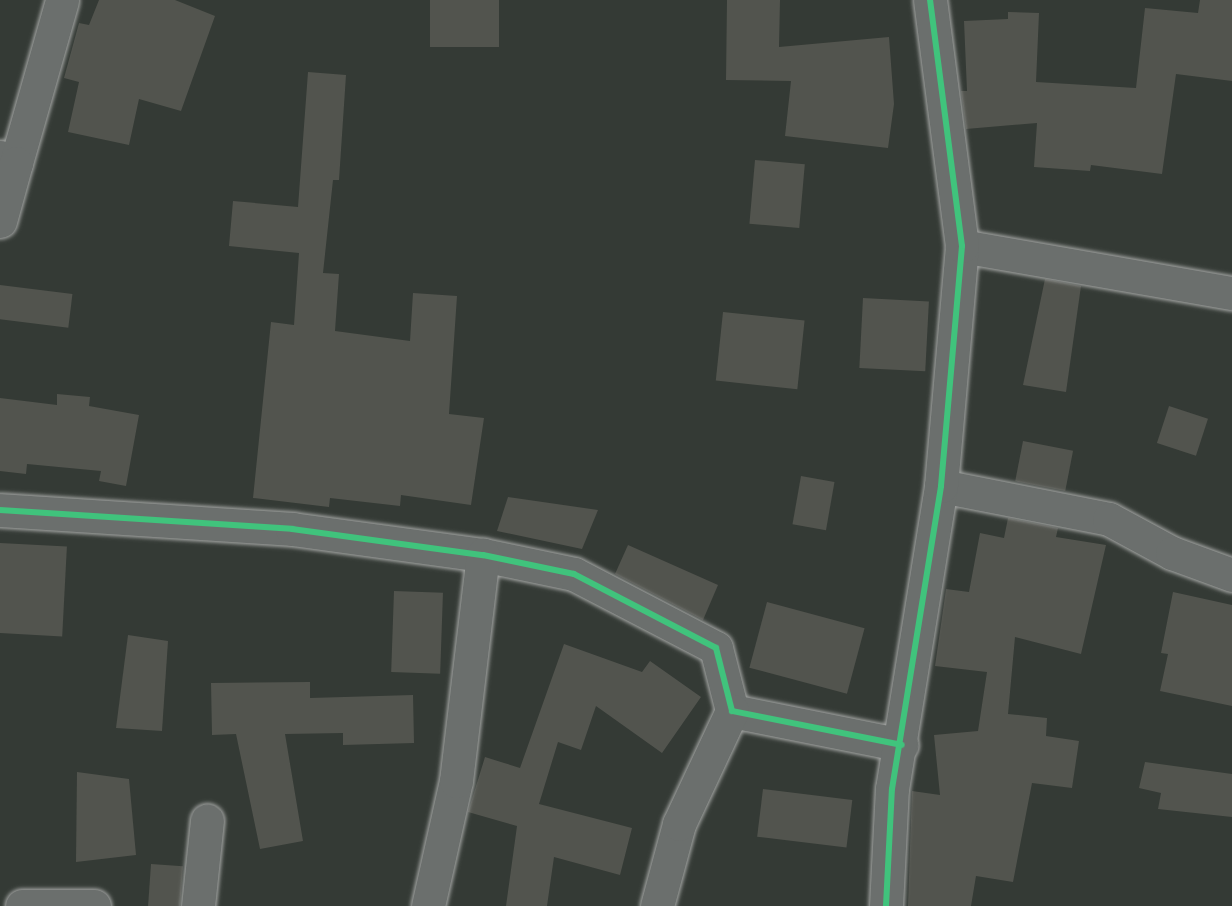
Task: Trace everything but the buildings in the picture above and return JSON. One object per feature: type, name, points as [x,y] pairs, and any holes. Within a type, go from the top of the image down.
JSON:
[{"type":"street","points":[[0,221],[8,160],[62,0]]},
{"type":"street","points":[[886,906],[892,789],[902,745],[941,486],[962,246],[930,0]]},
{"type":"street","points":[[962,246],[1232,293]]},
{"type":"street","points":[[941,486],[1109,519],[1172,553],[1232,575]]},
{"type":"street","points":[[0,510],[292,529],[483,555],[574,574],[716,648],[732,711],[679,824],[657,906]]},
{"type":"street","points":[[428,906],[456,781],[483,555]]},
{"type":"street","points":[[732,711],[902,745]]},
{"type":"street","points":[[198,906],[207,820]]},
{"type":"street","points":[[22,906],[94,906]]},
{"type":"cycle path","points":[[886,906],[892,789],[941,486],[962,246],[930,0]]},
{"type":"cycle path","points":[[0,510],[292,529],[483,555],[574,574],[716,648],[732,711],[902,745]]}]
